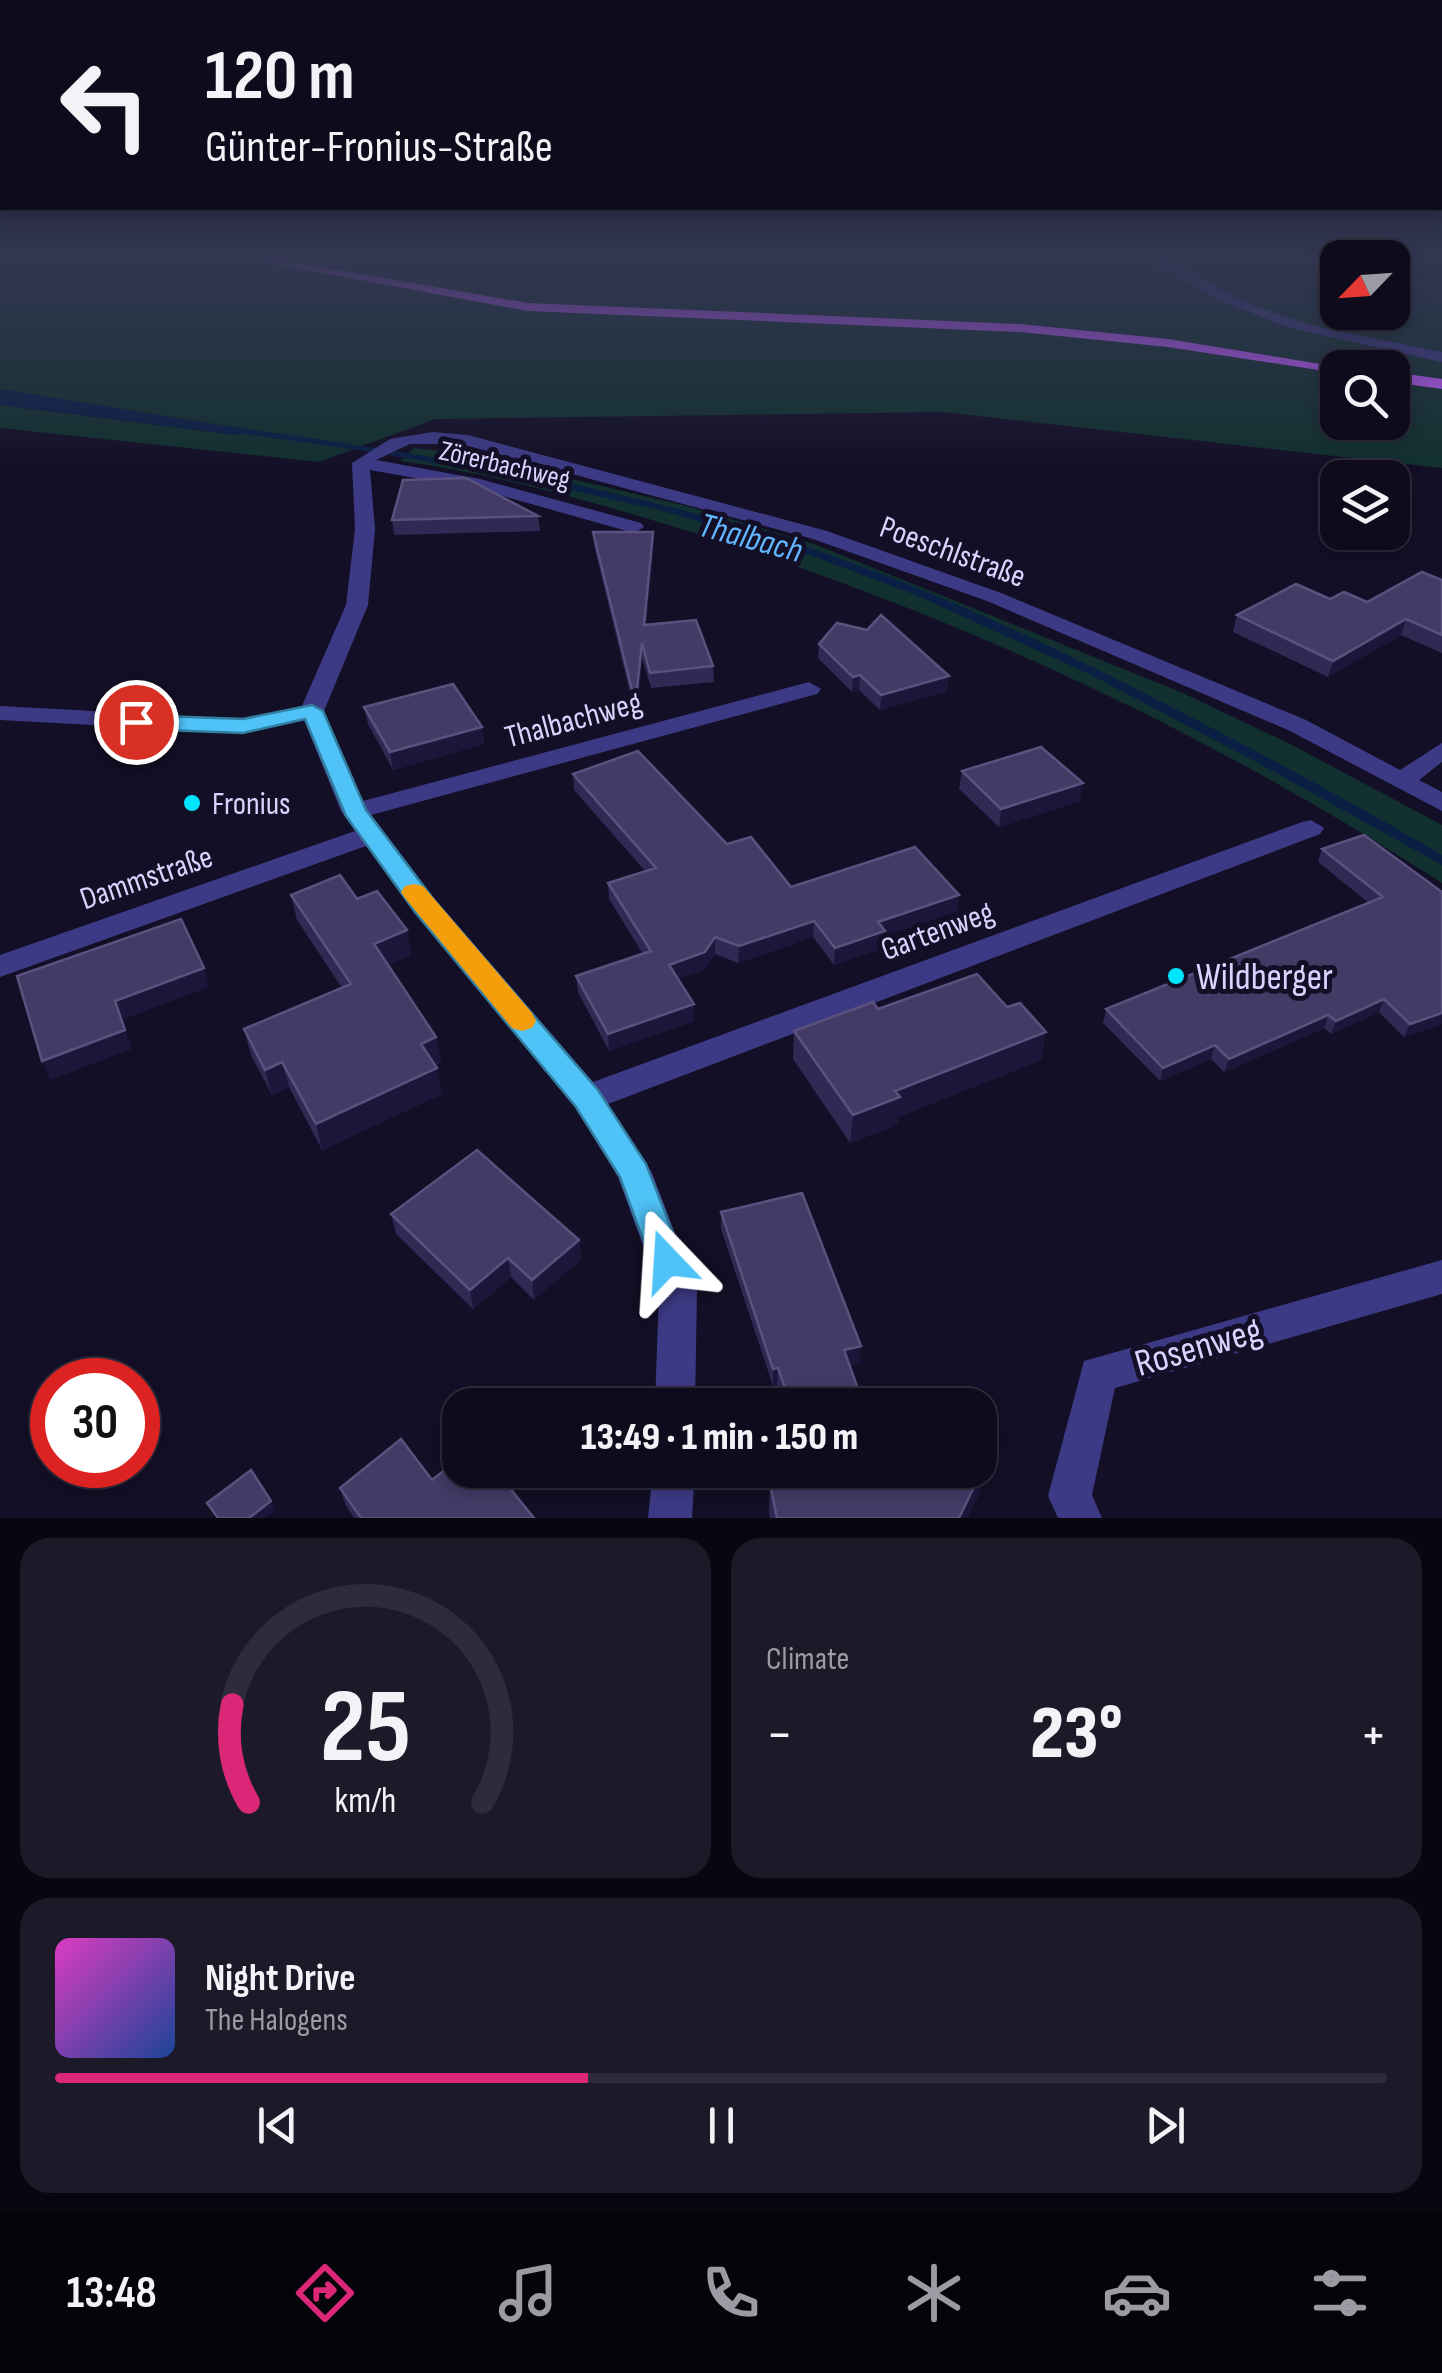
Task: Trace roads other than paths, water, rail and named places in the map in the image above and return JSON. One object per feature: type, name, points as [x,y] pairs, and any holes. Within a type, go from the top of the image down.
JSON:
[{"type":"main road","points":[[1016,328],[1168,343],[1320,365]]},
{"type":"main road","points":[[1410,380],[1442,384]]},
{"type":"street","points":[[1309,328],[1442,357]]},
{"type":"street","name":"Poeschlstraße","points":[[365,460],[388,444],[415,436],[462,439],[712,503],[900,562],[1140,656],[1297,725],[1442,803]]},
{"type":"street","points":[[365,460],[365,529],[358,605],[312,711],[363,823],[424,906],[587,1098],[634,1173],[678,1290],[675,1388]]},
{"type":"street","name":"Zörerbachweg","points":[[365,460],[480,484],[634,528]]},
{"type":"street","name":"Thalbachweg","points":[[363,823],[809,689]]},
{"type":"street","points":[[0,713],[243,726],[312,711]]},
{"type":"street","points":[[1403,780],[1442,750]]},
{"type":"street","name":"Dammstraße","points":[[0,966],[363,823]]},
{"type":"street","name":"Gartenweg","points":[[587,1098],[1311,828]]},
{"type":"street","name":"Rosenweg","points":[[1080,1518],[1070,1496],[1098,1374],[1442,1276]]},
{"type":"street","points":[[670,1518],[672,1488]]},
{"type":"water","points":[[0,389],[245,429],[237,435],[0,405]]},
{"type":"waterway","name":"Thalbach","points":[[226,429],[518,475],[662,507],[803,549],[922,594],[1095,673],[1264,761],[1442,861]]},
{"type":"place","name":"Fronius","points":[[192,803]]},
{"type":"place","name":"Wildberger","points":[[1176,976]]}]
